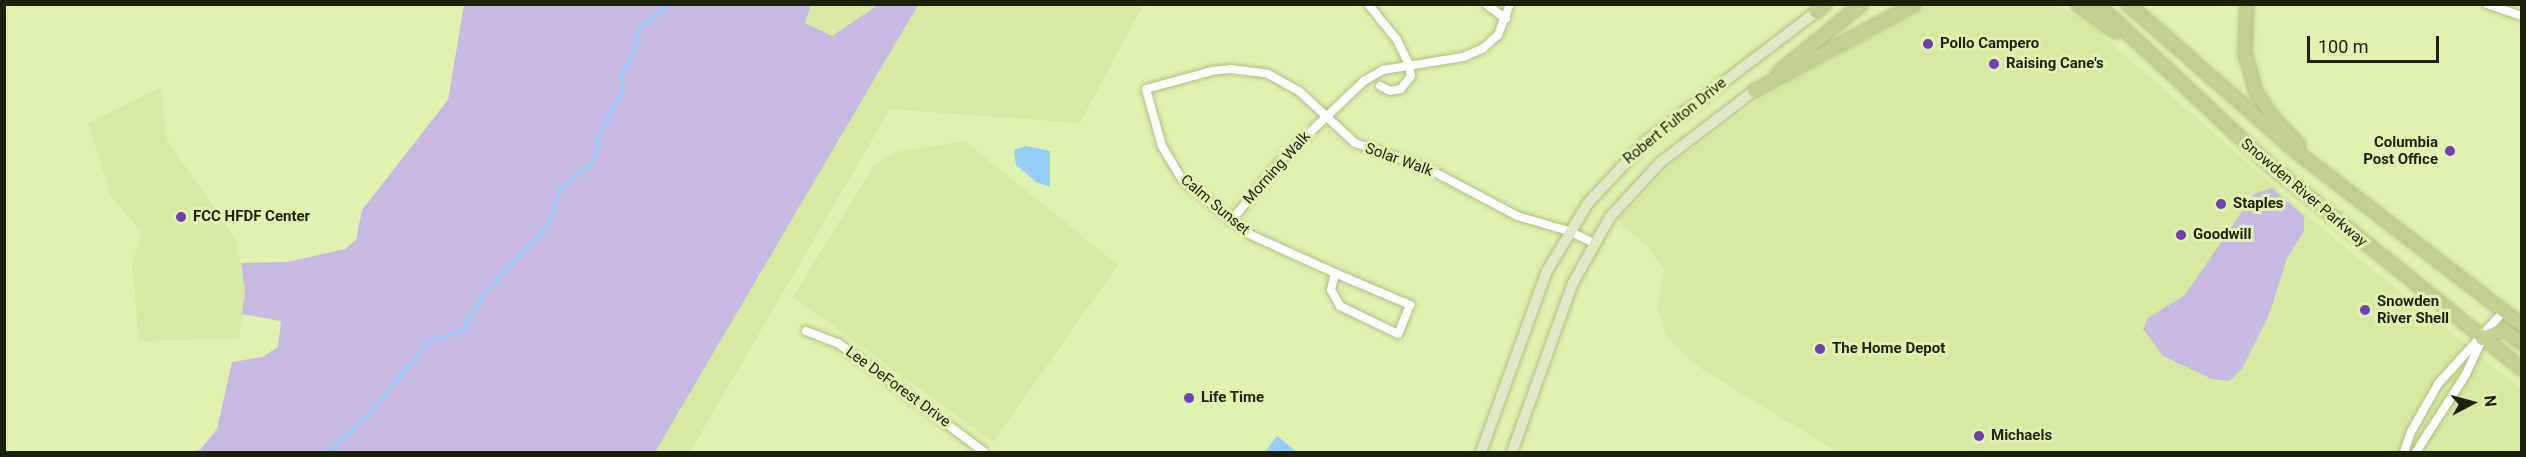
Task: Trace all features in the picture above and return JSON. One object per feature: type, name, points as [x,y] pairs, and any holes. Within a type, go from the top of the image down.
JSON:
[{"type":"main road","points":[[1754,91],[1862,4]]},
{"type":"main road","points":[[1754,91],[1915,4]]},
{"type":"main road","points":[[2077,4],[2194,98]]},
{"type":"main road","name":"Snowden River Parkway","points":[[2097,4],[2194,98],[2347,231],[2522,369]]},
{"type":"main road","name":"Snowden River Parkway","points":[[2128,4],[2211,81],[2350,194],[2522,325]]},
{"type":"main road","points":[[2247,4],[2245,53],[2256,92],[2274,119],[2350,194]]},
{"type":"main road","points":[[2482,339],[2503,328],[2522,343]]},
{"type":"street","points":[[1368,4],[1397,40],[1409,64],[1411,76],[1401,89],[1390,91],[1380,86]]},
{"type":"street","points":[[1486,4],[1506,19],[1510,4]]},
{"type":"street","points":[[2487,4],[2522,16]]},
{"type":"street","name":"Robert Fulton Drive","points":[[1481,453],[1533,304],[1569,231],[1618,166],[1646,141],[1821,7]]},
{"type":"street","name":"Morning Walk","points":[[1231,221],[1269,172],[1324,117],[1376,73],[1409,64],[1472,54],[1498,35],[1506,19]]},
{"type":"street","name":"Solar Walk","points":[[1146,89],[1212,71],[1255,71],[1291,86],[1324,117],[1370,151],[1425,167],[1517,216],[1569,231],[1594,243]]},
{"type":"street","name":"Calm Sunset","points":[[1146,89],[1168,160],[1183,181],[1251,235],[1410,305],[1398,334],[1340,306],[1331,290],[1335,273]]},
{"type":"street","name":"Robert Fulton Drive","points":[[1512,453],[1573,283],[1594,243],[1637,184],[1754,91]]},
{"type":"street","points":[[2404,453],[2410,432],[2453,362],[2482,339],[2504,311]]},
{"type":"street","name":"Lee DeForest Drive","points":[[806,331],[838,343],[984,453]]},
{"type":"street","points":[[2416,453],[2466,374],[2482,339]]},
{"type":"shaded area","points":[[1931,4],[2059,5],[2088,23],[2336,240],[2521,389],[2521,452],[1837,452],[1697,366],[1666,336],[1657,307],[1664,270],[1648,247],[1618,221],[1672,164],[1763,97]]},
{"type":"shaded area","points":[[464,5],[811,5],[805,23],[832,36],[878,5],[918,5],[655,452],[192,452],[200,450],[217,429],[232,362],[262,357],[278,347],[281,321],[242,314],[245,291],[241,263],[287,262],[345,249],[356,240],[362,210],[448,100]]},
{"type":"shaded area","points":[[811,5],[1143,5],[1080,123],[890,109],[690,452],[648,452]]},
{"type":"shaded area","points":[[161,87],[167,140],[236,239],[245,291],[239,338],[139,341],[132,265],[141,232],[111,196],[88,123]]},
{"type":"shaded area","points":[[965,141],[1118,265],[993,442],[793,297],[874,165],[896,152]]},
{"type":"shaded area","points":[[2272,188],[2304,216],[2304,231],[2287,258],[2269,315],[2242,369],[2229,381],[2212,379],[2163,356],[2143,329],[2148,318],[2185,295],[2254,194]]},
{"type":"water","points":[[1026,146],[1050,151],[1050,187],[1036,182],[1016,165],[1014,150]]},
{"type":"water","points":[[1277,436],[1296,451],[1296,452],[1265,452]]},
{"type":"waterway","points":[[328,452],[372,409],[430,340],[463,330],[482,295],[548,224],[559,189],[594,161],[598,136],[622,91],[621,72],[631,59],[639,27],[670,4]]},
{"type":"place","name":"Pollo Campero","points":[[1928,44]]},
{"type":"place","name":"Raising Cane's","points":[[1994,64]]},
{"type":"place","name":"Columbia Post Office","points":[[2450,151]]},
{"type":"place","name":"Staples","points":[[2221,204]]},
{"type":"place","name":"FCC HFDF Center","points":[[181,217]]},
{"type":"place","name":"Goodwill","points":[[2181,235]]},
{"type":"place","name":"Snowden River Shell","points":[[2365,310]]},
{"type":"place","name":"The Home Depot","points":[[1820,349]]},
{"type":"place","name":"Life Time","points":[[1189,398]]},
{"type":"place","name":"Michaels","points":[[1979,436]]}]
